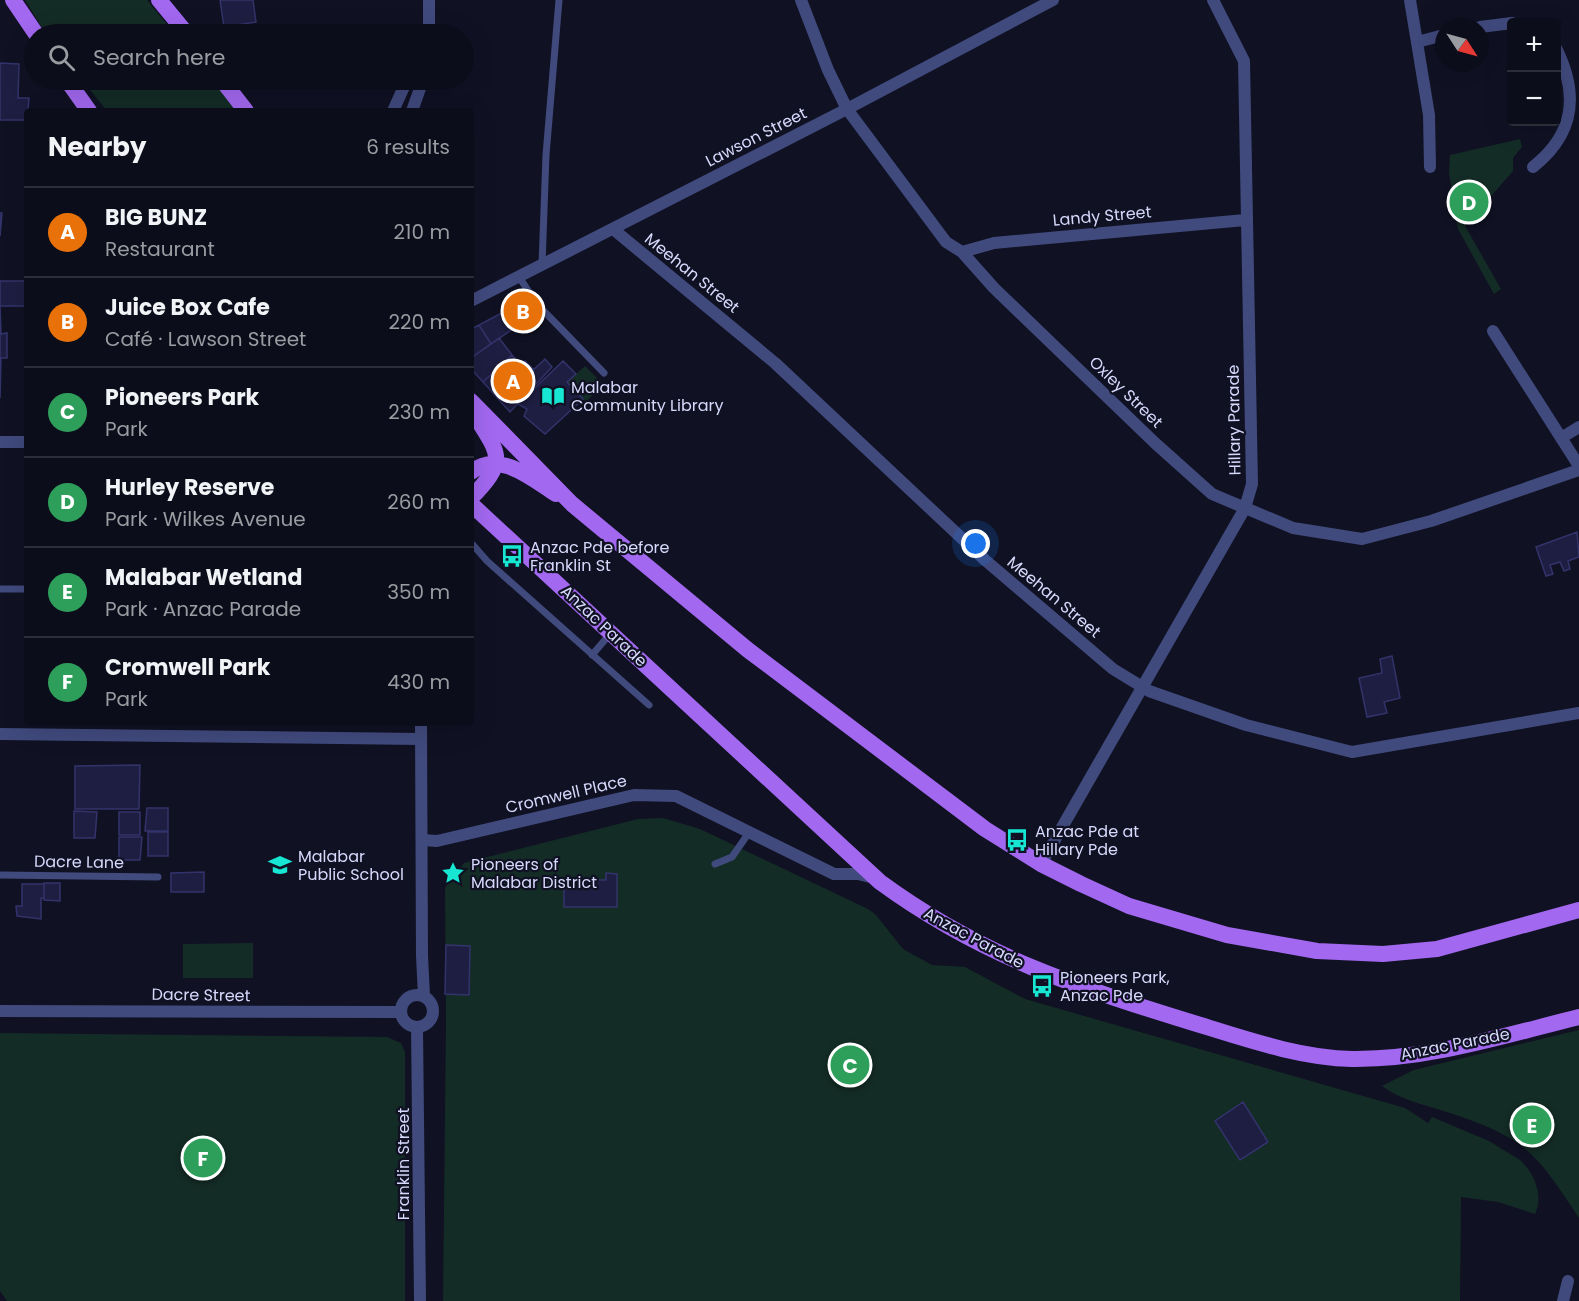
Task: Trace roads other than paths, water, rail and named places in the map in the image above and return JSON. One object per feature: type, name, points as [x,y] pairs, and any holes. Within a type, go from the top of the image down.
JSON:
[{"type":"main road","points":[[14,0],[30,24]]},
{"type":"main road","points":[[159,0],[179,24]]},
{"type":"main road","points":[[75,90],[87,108]]},
{"type":"main road","points":[[230,90],[244,108]]},
{"type":"main road","points":[[474,404],[572,504]]},
{"type":"main road","points":[[474,413],[495,449],[496,463],[488,480],[474,495]]},
{"type":"main road","points":[[474,470],[483,465],[496,463],[521,472],[572,504],[748,650],[985,829],[1041,864],[1129,906],[1227,935],[1317,951],[1383,954],[1437,949],[1579,910]]},
{"type":"main road","name":"Anzac Parade","points":[[474,507],[880,882],[920,911],[999,955],[1058,979],[1245,1038],[1319,1056],[1352,1059],[1410,1054],[1458,1046],[1579,1017]]},
{"type":"street","points":[[428,24],[429,0]]},
{"type":"street","name":"Oxley Street","points":[[801,0],[828,70],[847,110],[946,242],[962,252],[994,288],[1155,443],[1212,494],[1293,528],[1362,539],[1431,521],[1579,468]]},
{"type":"street","name":"Lawson Street","points":[[474,300],[847,110],[1053,0]]},
{"type":"street","name":"Hillary Parade","points":[[1041,864],[1245,508],[1252,484],[1245,220],[1244,61],[1213,0]]},
{"type":"street","points":[[1410,0],[1429,115],[1430,167]]},
{"type":"street","points":[[425,24],[427,20]]},
{"type":"street","points":[[1489,26],[1507,24]]},
{"type":"street","points":[[1417,42],[1435,37]]},
{"type":"street","points":[[1533,166],[1549,154],[1561,140],[1572,102],[1568,68],[1561,55]]},
{"type":"street","points":[[394,108],[402,90]]},
{"type":"street","points":[[413,108],[419,90]]},
{"type":"street","name":"Landy Street","points":[[962,252],[994,243],[1245,220]]},
{"type":"street","name":"Meehan Street","points":[[613,229],[775,363],[985,560],[1113,669],[1143,687],[1246,725],[1352,752],[1579,713]]},
{"type":"street","points":[[1493,331],[1579,468]]},
{"type":"street","points":[[1561,438],[1579,428]]},
{"type":"street","points":[[0,442],[24,442]]},
{"type":"street","points":[[421,726],[424,996]]},
{"type":"street","points":[[0,734],[421,739]]},
{"type":"street","name":"Cromwell Place","points":[[422,840],[437,841],[634,795],[676,796],[834,874],[861,874],[880,882]]},
{"type":"street","points":[[415,995],[424,996],[431,1002],[434,1012],[430,1021],[417,1027],[406,1023],[401,1012],[406,999],[415,995]]},
{"type":"street","name":"Dacre Street","points":[[0,1011],[401,1012]]},
{"type":"street","name":"Franklin Street","points":[[417,1027],[420,1301]]},
{"type":"street","points":[[1563,1301],[1568,1281]]},
{"type":"lane","points":[[542,265],[546,155],[559,0]]},
{"type":"lane","points":[[519,278],[537,304],[604,373]]},
{"type":"lane","points":[[474,546],[487,561],[649,705]]},
{"type":"lane","points":[[0,589],[24,589]]},
{"type":"lane","points":[[592,655],[611,632]]},
{"type":"lane","points":[[715,864],[732,857],[750,831]]},
{"type":"lane","name":"Dacre Lane","points":[[0,875],[158,876]]},
{"type":"place","name":"Hurley Reserve","points":[[1469,202]]},
{"type":"place","name":"Juice Box Cafe","points":[[523,311]]},
{"type":"place","name":"BIG BUNZ","points":[[513,381]]},
{"type":"place","name":"Malabar Community Library","points":[[553,396]]},
{"type":"place","name":"Anzac Pde before Franklin St","points":[[512,556]]},
{"type":"place","name":"Anzac Pde at Hillary Pde","points":[[1017,840]]},
{"type":"place","name":"Malabar Public School","points":[[280,865]]},
{"type":"place","name":"Pioneers of Malabar District","points":[[453,873]]},
{"type":"place","name":"Pioneers Park, Anzac Pde","points":[[1042,986]]},
{"type":"place","name":"Pioneers Park","points":[[850,1065]]},
{"type":"place","name":"Malabar Wetland","points":[[1532,1125]]},
{"type":"place","name":"Cromwell Park","points":[[203,1158]]}]
